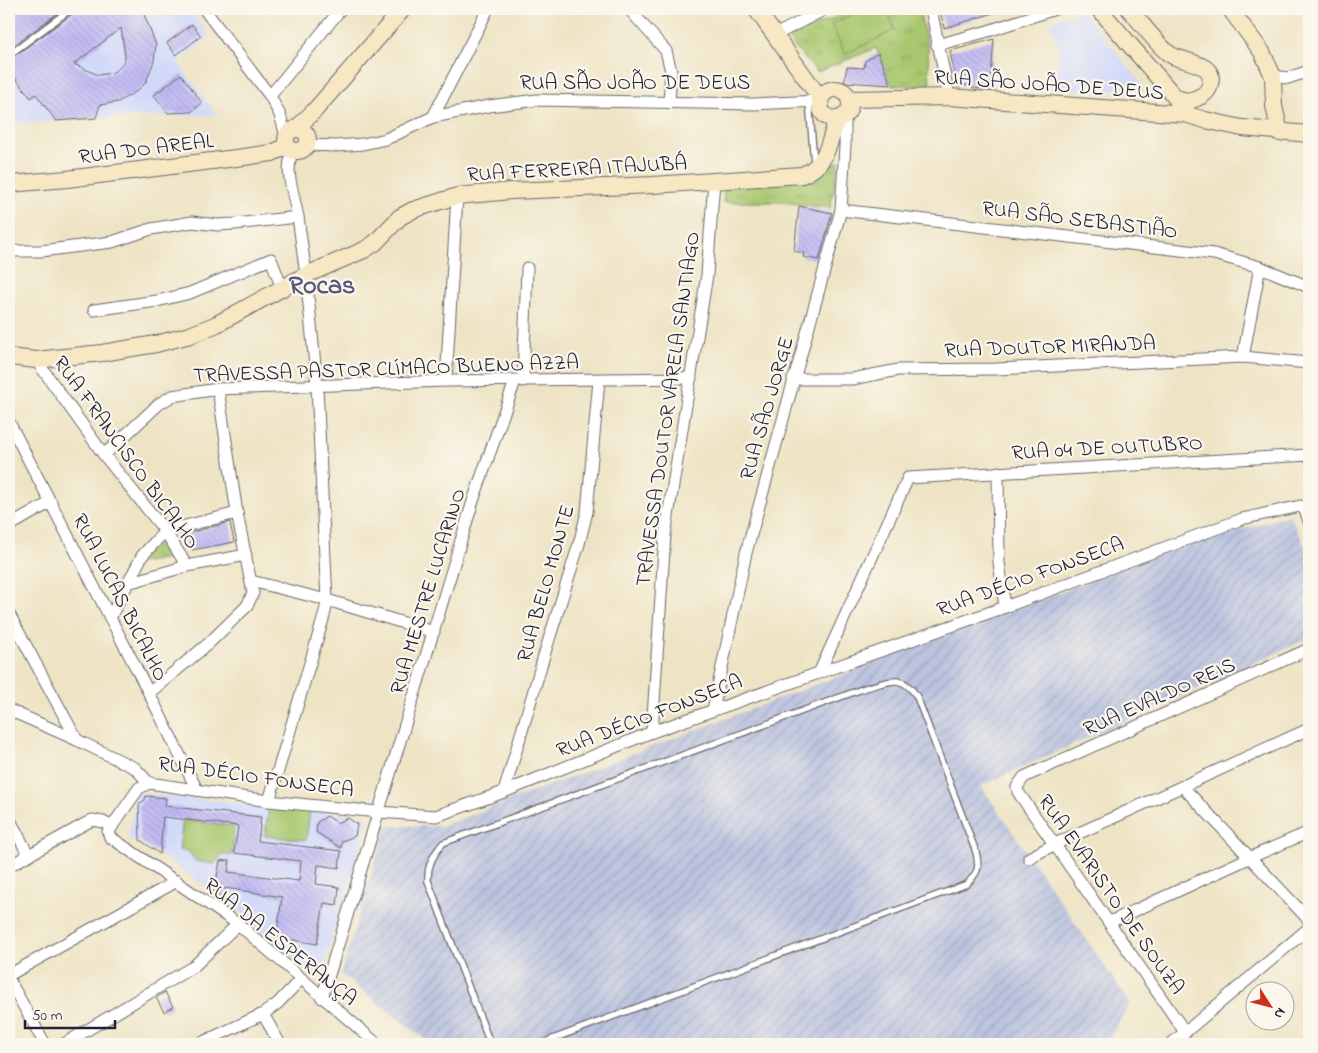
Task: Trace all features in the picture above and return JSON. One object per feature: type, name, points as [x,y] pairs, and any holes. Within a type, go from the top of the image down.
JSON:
[{"type":"street","points":[[204,9],[272,101],[295,138]]},
{"type":"street","points":[[272,101],[341,9]]},
{"type":"street","points":[[269,802],[324,616],[327,600],[317,385],[306,275],[289,170],[295,138],[315,110],[402,9]]},
{"type":"street","points":[[433,116],[488,9]]},
{"type":"street","points":[[629,9],[666,51],[671,71],[669,102]]},
{"type":"street","points":[[756,9],[775,35],[816,100],[822,114],[829,118],[841,117]]},
{"type":"street","points":[[775,35],[825,9]]},
{"type":"street","points":[[931,9],[949,97]]},
{"type":"street","points":[[937,45],[995,29],[1055,9]]},
{"type":"street","name":"RUA SÃO JOÃO DE DEUS","points":[[1099,9],[1175,97],[1180,110],[1185,114]]},
{"type":"street","points":[[1129,9],[1168,54],[1199,64],[1208,72],[1211,80],[1209,88],[1199,98],[1189,101],[1175,97]]},
{"type":"street","points":[[1230,9],[1262,52],[1273,76],[1275,87],[1274,106],[1280,132]]},
{"type":"street","points":[[1273,76],[1288,78],[1309,71]]},
{"type":"street","points":[[814,169],[822,161],[841,117],[850,108],[850,100],[840,88],[832,88],[816,100]]},
{"type":"street","name":"RUA SÃO JOÃO DE DEUS","points":[[850,100],[949,97],[1185,114],[1242,128],[1309,134]]},
{"type":"street","name":"RUA SÃO JOÃO DE DEUS","points":[[295,138],[336,146],[363,144],[386,139],[433,116],[537,100],[753,104],[816,100]]},
{"type":"street","name":"RUA SÃO JORGE","points":[[713,710],[746,553],[841,210],[845,153],[841,117]]},
{"type":"street","name":"RUA DO AREAL","points":[[9,184],[68,179],[272,153],[295,138]]},
{"type":"street","name":"RUA FERREIRA ITAJUBÁ","points":[[9,357],[36,360],[102,353],[190,336],[217,324],[306,275],[364,250],[374,243],[400,217],[413,210],[457,196],[512,191],[653,185],[802,175],[814,169]]},
{"type":"street","name":"TRAVESSA DOUTOR VARELA SANTIAGO","points":[[652,732],[665,536],[707,275],[714,181]]},
{"type":"street","points":[[446,381],[457,196]]},
{"type":"street","name":"RUA SÃO SEBASTIÃO","points":[[841,210],[1214,254],[1260,267],[1309,287]]},
{"type":"street","points":[[9,251],[41,251],[112,242],[151,230],[192,222],[217,225],[298,217]]},
{"type":"street","points":[[94,310],[156,302],[190,293],[271,259],[282,288]]},
{"type":"street","points":[[1244,357],[1260,267]]},
{"type":"street","name":"RUA MESTRE LUCARINO","points":[[322,998],[473,502],[519,381],[527,268]]},
{"type":"street","name":"RUA DOUTOR MIRANDA","points":[[794,379],[852,379],[898,370],[996,369],[1244,357],[1309,363]]},
{"type":"street","name":"RUA FRANCISCO BICALHO","points":[[36,360],[104,455],[165,531],[187,566]]},
{"type":"street","name":"TRAVESSA PASTOR CLÍMACO BUENO AZZA","points":[[104,455],[159,404],[172,396],[218,388],[446,381],[691,378]]},
{"type":"street","name":"RUA BELO MONTE","points":[[504,792],[587,512],[599,380]]},
{"type":"street","points":[[149,694],[208,644],[247,606],[253,593],[237,513],[218,388]]},
{"type":"street","name":"RUA LUCAS BICALHO","points":[[9,422],[197,790]]},
{"type":"street","name":"RUA 04 DE OUTUBRO","points":[[820,671],[908,478],[1309,455]]},
{"type":"street","points":[[998,472],[999,562],[1005,607]]},
{"type":"street","points":[[9,526],[51,502]]},
{"type":"street","name":"RUA DÉCIO FONSECA","points":[[9,710],[135,768],[149,783],[269,802],[436,816],[504,792],[652,732],[1005,607],[1242,518],[1300,506],[1309,521]]},
{"type":"street","points":[[110,618],[142,556],[165,531],[237,513]]},
{"type":"street","points":[[128,583],[187,566],[246,555]]},
{"type":"street","points":[[252,583],[327,600],[434,632]]},
{"type":"street","points":[[9,614],[77,740]]},
{"type":"street","name":"RUA EVALDO REIS","points":[[1024,777],[1309,649]]},
{"type":"street","points":[[1029,858],[1055,844],[1309,729]]},
{"type":"street","name":"RUA EVARISTO DE SOUZA","points":[[1024,777],[1019,783],[1018,792],[1185,1032]]},
{"type":"street","points":[[9,866],[92,820],[103,822],[111,832],[139,788],[149,783]]},
{"type":"street","points":[[1183,787],[1309,920]]},
{"type":"street","points":[[9,818],[28,854]]},
{"type":"street","name":"RUA DA ESPERANÇA","points":[[111,832],[238,924],[377,1044]]},
{"type":"street","points":[[1110,922],[1309,832]]},
{"type":"street","points":[[9,975],[177,881]]},
{"type":"street","points":[[64,1044],[194,966],[238,924]]},
{"type":"street","points":[[1171,1044],[1309,928]]},
{"type":"street","points":[[199,1044],[263,1014],[277,1004],[301,979]]},
{"type":"street","points":[[9,980],[45,1044]]},
{"type":"street","points":[[263,1014],[280,1044]]},
{"type":"lane","points":[[9,54],[71,9]]},
{"type":"lane","points":[[814,169],[816,100]]},
{"type":"lane","points":[[492,1044],[488,1038],[428,881],[427,871],[430,862],[443,843],[865,688],[902,680],[910,686],[917,696],[976,852],[978,870],[967,884],[542,1044]]},
{"type":"shaded area","points":[[9,9],[190,9],[210,37],[178,62],[217,115],[96,118],[9,124]]},
{"type":"shaded area","points":[[1082,11],[1139,80],[1141,87],[1139,90],[1057,90],[1059,44],[1049,22]]},
{"type":"shaded area","points":[[1290,515],[1309,555],[1309,638],[981,786],[1130,1003],[1106,1044],[431,1044],[341,974],[386,826],[442,826],[1164,553]]},
{"type":"shaded area","points":[[137,793],[366,816],[368,819],[321,975],[312,973],[223,898],[156,852],[128,838]]},
{"type":"green space","points":[[855,9],[919,9],[928,48],[930,87],[891,85],[876,48],[817,72],[790,42],[789,37]]},
{"type":"green space","points":[[863,9],[886,9],[895,30],[845,54],[831,24]]},
{"type":"green space","points":[[839,161],[830,208],[781,202],[723,202],[725,185],[819,171]]},
{"type":"green space","points":[[163,542],[169,558],[142,563],[143,556]]},
{"type":"green space","points":[[269,806],[310,811],[306,840],[265,836]]},
{"type":"green space","points":[[183,820],[234,826],[232,855],[223,855],[214,864],[196,861],[188,851],[179,850]]},
{"type":"building","points":[[9,9],[63,9],[9,49]]},
{"type":"building","points":[[76,9],[142,9],[156,45],[154,61],[146,82],[137,91],[118,102],[100,105],[96,118],[56,121],[36,94],[31,98],[9,70],[9,60],[74,13]],"holes":[[[121,28],[125,56],[118,69],[112,73],[98,75],[74,64]]]},
{"type":"building","points":[[940,9],[999,9],[1000,11],[944,28]]},
{"type":"building","points":[[192,24],[201,36],[176,55],[167,43]]},
{"type":"building","points":[[994,39],[990,89],[972,88],[972,84],[957,87],[950,51]]},
{"type":"building","points":[[878,53],[891,85],[844,82],[847,67],[864,68],[865,61]]},
{"type":"building","points":[[181,74],[202,103],[191,112],[168,113],[154,95]]},
{"type":"building","points":[[799,206],[832,213],[819,260],[803,257],[804,253],[794,251]]},
{"type":"building","points":[[230,522],[234,542],[192,550],[191,542],[185,534]]},
{"type":"building","points":[[146,796],[166,798],[165,806],[261,817],[258,841],[341,851],[339,868],[318,865],[316,884],[339,887],[337,905],[324,903],[317,944],[293,940],[292,942],[276,940],[282,897],[225,888],[224,898],[214,892],[220,861],[230,860],[228,872],[299,881],[301,861],[234,853],[238,826],[163,817],[160,854],[140,840],[139,804],[145,800]]},
{"type":"building","points":[[327,816],[337,823],[348,818],[357,824],[355,836],[342,841],[341,848],[316,832],[317,822]]},
{"type":"building","points":[[165,992],[173,1007],[164,1012],[156,998]]},
{"type":"district","name":"Rocas","points":[[322,284]]}]
